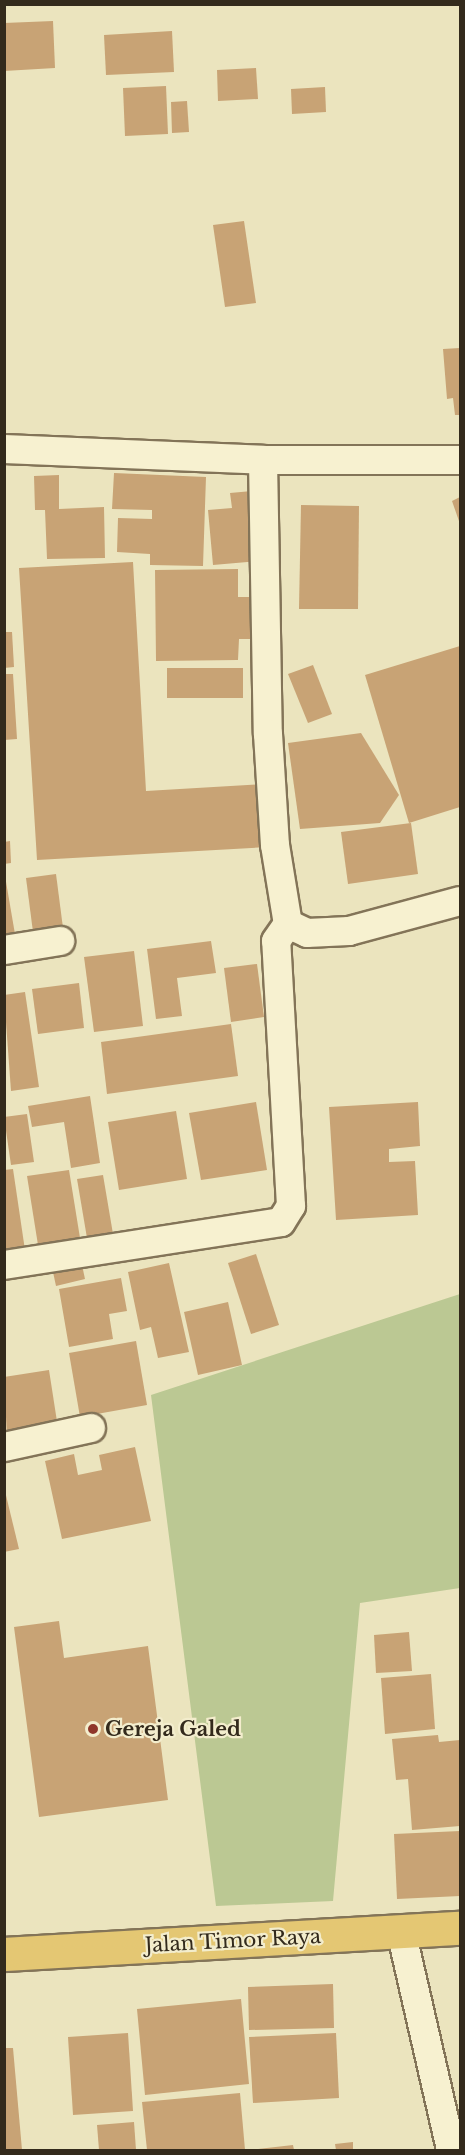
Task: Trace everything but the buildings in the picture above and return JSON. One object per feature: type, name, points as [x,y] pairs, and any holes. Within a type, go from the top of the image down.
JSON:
[{"type":"highway","name":"Jalan Timor Raya","points":[[4,1954],[460,1928]]},
{"type":"street","points":[[4,449],[263,460],[460,460]]},
{"type":"street","points":[[4,1266],[281,1222],[291,1206],[276,941],[288,924],[275,845],[268,734],[263,460]]},
{"type":"street","points":[[288,924],[307,933],[349,931],[460,901]]},
{"type":"street","points":[[4,950],[60,941]]},
{"type":"street","points":[[4,1447],[91,1428]]},
{"type":"street","points":[[401,1931],[452,2151]]},
{"type":"green space","points":[[460,1294],[460,1588],[360,1603],[333,1901],[216,1906],[151,1395]]},
{"type":"place","name":"Gereja Galed","points":[[93,1729]]}]
